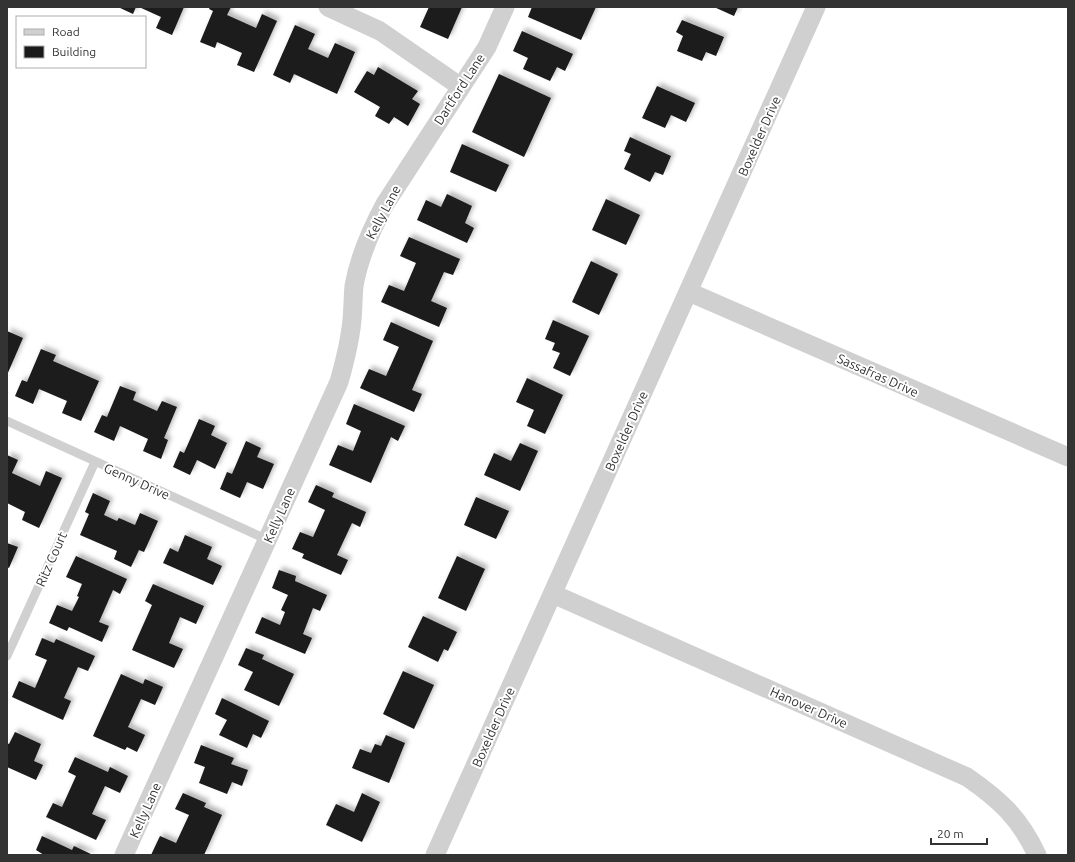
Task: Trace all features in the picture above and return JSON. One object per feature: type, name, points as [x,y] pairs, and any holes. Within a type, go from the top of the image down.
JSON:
[{"type":"street","points":[[328,7],[380,31],[461,87]]},
{"type":"street","name":"Dartford Lane","points":[[408,169],[487,47],[505,7]]},
{"type":"street","name":"Boxelder Drive","points":[[435,855],[816,7]]},
{"type":"street","name":"Kelly Lane","points":[[124,855],[268,540],[338,382],[347,354],[354,287],[363,252],[373,227],[385,204],[408,169]]},
{"type":"street","name":"Sassafras Drive","points":[[689,292],[1068,457]]},
{"type":"street","name":"Hanover Drive","points":[[552,594],[967,777],[992,794],[1013,815],[1030,840],[1037,855]]},
{"type":"lane","name":"Genny Drive","points":[[7,422],[268,540]]},
{"type":"lane","name":"Ritz Court","points":[[7,656],[96,462]]},
{"type":"building","points":[[118,7],[136,7],[133,14]]},
{"type":"building","points":[[139,7],[184,7],[172,35],[156,28],[161,17]]},
{"type":"building","points":[[210,7],[231,7],[227,15],[256,28],[262,14],[277,21],[254,72],[237,65],[242,53],[217,42],[215,48],[200,42],[213,11],[209,9]]},
{"type":"building","points":[[429,7],[462,7],[448,39],[420,27]]},
{"type":"building","points":[[532,7],[596,7],[581,40],[528,17]]},
{"type":"building","points":[[714,7],[738,7],[734,16]]},
{"type":"building","points":[[682,20],[724,37],[716,56],[706,52],[702,61],[677,51],[683,36],[676,32]]},
{"type":"building","points":[[295,25],[315,34],[308,49],[328,58],[335,43],[355,52],[337,94],[294,74],[290,83],[273,75]]},
{"type":"building","points":[[522,31],[573,54],[565,71],[557,67],[550,81],[523,69],[528,58],[513,51]]},
{"type":"building","points":[[378,67],[418,91],[412,99],[420,104],[408,126],[394,117],[389,124],[375,116],[380,107],[354,92],[367,71],[374,75]]},
{"type":"building","points":[[499,74],[551,98],[524,157],[472,132]]},
{"type":"building","points":[[657,86],[695,103],[686,122],[671,115],[665,128],[642,118]]},
{"type":"building","points":[[630,137],[671,156],[663,175],[655,172],[650,182],[624,169],[631,154],[624,151]]},
{"type":"building","points":[[462,144],[509,165],[496,192],[450,172]]},
{"type":"building","points":[[447,194],[472,206],[465,223],[474,228],[467,243],[417,220],[426,200],[441,207]]},
{"type":"building","points":[[606,199],[640,215],[626,245],[592,230]]},
{"type":"building","points":[[409,237],[460,259],[453,275],[444,272],[431,301],[447,308],[439,327],[381,302],[389,285],[404,291],[416,263],[400,256]]},
{"type":"building","points":[[591,261],[618,274],[599,315],[572,302]]},
{"type":"building","points":[[553,320],[589,336],[570,376],[553,368],[560,353],[552,350],[555,343],[545,339]]},
{"type":"building","points":[[391,322],[433,341],[412,390],[422,394],[414,412],[360,388],[369,369],[386,376],[399,347],[383,340]]},
{"type":"building","points":[[7,331],[23,338],[7,375]]},
{"type":"building","points":[[41,349],[56,355],[53,361],[99,381],[81,421],[62,413],[67,401],[39,389],[33,404],[15,396],[22,380],[27,382]]},
{"type":"building","points":[[527,378],[563,395],[545,434],[527,426],[534,410],[516,402]]},
{"type":"building","points":[[120,386],[136,392],[133,400],[157,411],[162,401],[177,407],[164,438],[168,440],[161,459],[143,451],[148,439],[120,426],[114,441],[94,432],[102,415],[107,417]]},
{"type":"building","points":[[354,404],[405,426],[398,441],[391,437],[371,483],[329,465],[338,445],[353,451],[361,431],[346,424]]},
{"type":"building","points":[[199,419],[215,426],[211,435],[227,443],[215,469],[197,460],[190,475],[173,467],[180,451],[184,453]]},
{"type":"building","points":[[246,441],[261,448],[257,457],[274,464],[263,489],[247,482],[240,498],[220,489],[227,472],[232,474]]},
{"type":"building","points":[[520,443],[538,451],[520,491],[484,475],[494,453],[511,461]]},
{"type":"building","points":[[7,455],[18,460],[12,473],[40,486],[46,471],[62,478],[39,528],[22,520],[25,512],[7,503]]},
{"type":"building","points":[[316,485],[334,493],[332,497],[366,512],[360,527],[352,523],[337,555],[348,560],[341,575],[302,558],[304,554],[292,549],[300,532],[313,537],[325,510],[308,502]]},
{"type":"building","points":[[93,493],[110,501],[104,515],[117,521],[119,518],[135,525],[140,513],[158,521],[144,552],[139,550],[131,567],[114,559],[117,551],[80,535],[89,514],[85,512]]},
{"type":"building","points":[[476,497],[509,511],[496,539],[464,525]]},
{"type":"building","points":[[185,535],[212,547],[207,559],[222,566],[213,585],[163,563],[170,548],[178,552]]},
{"type":"building","points":[[7,543],[18,547],[9,568],[7,567]]},
{"type":"building","points":[[76,556],[127,579],[120,594],[113,590],[99,622],[109,626],[102,642],[69,627],[67,631],[49,623],[57,605],[72,611],[79,597],[77,596],[82,584],[66,577]]},
{"type":"building","points":[[457,556],[485,569],[466,611],[438,598]]},
{"type":"building","points":[[279,570],[296,576],[295,581],[327,595],[320,611],[313,608],[303,634],[312,638],[305,654],[255,633],[262,617],[280,625],[285,612],[281,610],[288,595],[272,588]]},
{"type":"building","points":[[153,584],[204,606],[196,624],[180,617],[169,643],[183,649],[174,668],[132,650],[152,605],[145,601]]},
{"type":"building","points":[[423,616],[457,632],[448,651],[444,649],[438,662],[408,647]]},
{"type":"building","points":[[42,638],[54,643],[56,639],[95,656],[88,671],[78,667],[64,698],[71,701],[63,720],[12,697],[19,681],[35,688],[47,660],[35,655]]},
{"type":"building","points":[[246,648],[264,655],[262,659],[294,674],[279,706],[244,690],[253,672],[238,665]]},
{"type":"building","points":[[403,671],[434,685],[414,729],[383,714]]},
{"type":"building","points":[[121,674],[143,684],[145,679],[163,687],[155,705],[141,699],[128,727],[145,735],[137,752],[127,747],[125,750],[93,736]]},
{"type":"building","points":[[222,698],[269,721],[261,738],[253,734],[247,748],[219,735],[227,720],[215,714]]},
{"type":"building","points":[[15,732],[41,744],[34,761],[43,765],[36,780],[7,767],[7,743],[9,744]]},
{"type":"building","points":[[386,735],[405,743],[389,783],[352,768],[360,749],[371,753],[375,744],[381,746]]},
{"type":"building","points":[[201,745],[234,758],[231,764],[248,770],[242,786],[232,782],[227,794],[199,783],[205,767],[194,763]]},
{"type":"building","points":[[75,757],[108,772],[110,767],[128,776],[120,793],[105,786],[92,814],[106,820],[96,840],[46,817],[53,803],[62,807],[76,776],[68,772]]},
{"type":"building","points":[[183,793],[206,803],[204,807],[222,815],[204,855],[151,855],[160,836],[176,843],[189,815],[175,809]]},
{"type":"building","points":[[362,793],[380,802],[362,842],[326,825],[336,804],[354,812]]},
{"type":"building","points":[[42,836],[72,850],[74,846],[93,855],[44,855],[36,850]]}]
